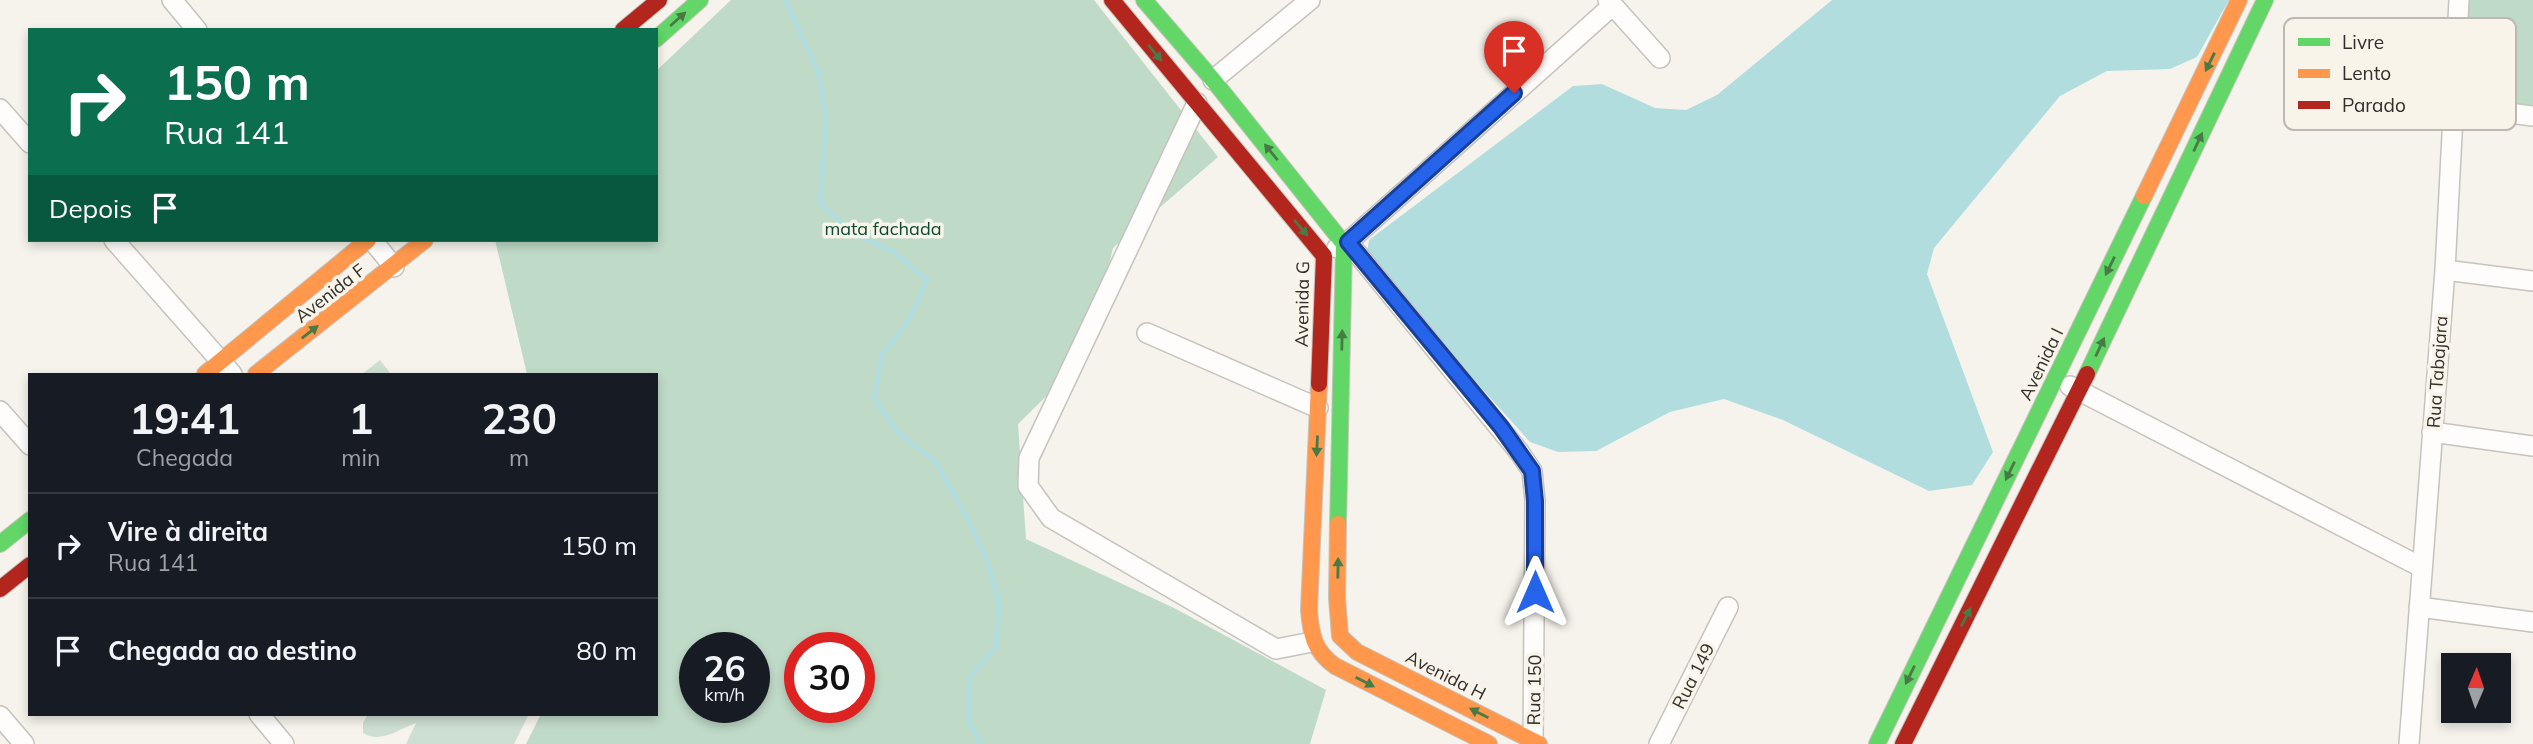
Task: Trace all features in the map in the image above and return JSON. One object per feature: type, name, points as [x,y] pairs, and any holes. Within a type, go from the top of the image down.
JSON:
[{"type":"street","points":[[172,0],[195,28]]},
{"type":"street","points":[[625,28],[659,0]]},
{"type":"street","points":[[658,37],[700,0]]},
{"type":"street","name":"Avenida G","points":[[1112,0],[1324,256],[1309,610],[1312,642]]},
{"type":"street","points":[[1144,0],[1213,79],[1346,243],[1337,598],[1340,636],[1276,649],[1051,517],[1028,486],[1028,458],[1197,103]]},
{"type":"street","points":[[1213,79],[1310,0]]},
{"type":"street","name":"Avenida I","points":[[1877,744],[2239,0]]},
{"type":"street","points":[[1903,744],[2079,392],[2265,0]]},
{"type":"street","name":"Rua Tabajara","points":[[2458,18],[2459,0]]},
{"type":"street","points":[[1324,256],[1346,243],[1610,3],[1660,58]]},
{"type":"street","points":[[0,109],[28,141]]},
{"type":"street","name":"Rua Tabajara","points":[[2409,744],[2445,270],[2452,130]]},
{"type":"street","points":[[116,242],[219,370]]},
{"type":"street","name":"Avenida F","points":[[219,370],[368,242]]},
{"type":"street","points":[[372,242],[394,267]]},
{"type":"street","name":"Avenida F","points":[[257,373],[423,242]]},
{"type":"street","name":"Rua 150","points":[[1346,243],[1501,427],[1532,471],[1535,501],[1536,742]]},
{"type":"street","points":[[2445,270],[2533,281]]},
{"type":"street","points":[[1147,333],[1318,408]]},
{"type":"street","points":[[2055,377],[2079,392],[2421,567]]},
{"type":"street","points":[[0,411],[28,443]]},
{"type":"street","points":[[2432,432],[2533,446]]},
{"type":"street","points":[[0,544],[28,522]]},
{"type":"street","points":[[0,589],[28,567]]},
{"type":"street","name":"Rua 149","points":[[1659,744],[1728,607]]},
{"type":"street","points":[[2419,607],[2533,622]]},
{"type":"street","name":"Avenida H","points":[[1340,636],[1357,652],[1536,742]]},
{"type":"street","points":[[1312,642],[1321,658],[1480,742]]},
{"type":"street","points":[[0,716],[24,744]]},
{"type":"street","points":[[261,716],[284,744]]},
{"type":"green space","name":"mata fachada","points":[[731,0],[1094,0],[1218,157],[1113,248],[1087,356],[1018,424],[1026,539],[1174,608],[1326,690],[1310,744],[526,744],[540,716],[658,716],[658,373],[527,373],[495,242],[658,242],[658,69]]},
{"type":"green space","points":[[2466,0],[2533,0],[2533,108],[2516,106],[2516,18],[2464,18]]},
{"type":"green space","points":[[380,360],[390,373],[363,373]]},
{"type":"green space","points":[[367,716],[528,716],[514,744],[406,744],[416,723],[397,732],[376,737],[363,733],[363,723]]},
{"type":"water","points":[[1832,0],[2229,0],[2197,57],[2170,69],[2107,71],[2060,96],[1934,248],[1927,274],[1993,452],[1972,485],[1929,491],[1783,420],[1724,399],[1670,412],[1596,451],[1558,452],[1530,442],[1368,262],[1369,240],[1573,86],[1602,84],[1655,108],[1686,110],[1717,95]]},
{"type":"waterway","points":[[785,0],[818,71],[826,116],[820,204],[854,234],[894,252],[927,280],[909,320],[882,354],[874,398],[899,434],[935,461],[968,519],[986,558],[999,601],[996,646],[969,679],[969,722],[981,744]]},
{"type":"traffic: fast","points":[[658,37],[700,0]]},
{"type":"traffic: fast","points":[[1144,0],[1213,80],[1344,244],[1338,524]]},
{"type":"traffic: fast","points":[[2087,374],[2265,0]]},
{"type":"traffic: fast","points":[[1877,744],[2144,196]]},
{"type":"traffic: fast","points":[[0,544],[28,522]]},
{"type":"traffic: slow","points":[[2144,196],[2239,0]]},
{"type":"traffic: slow","points":[[206,373],[366,242]]},
{"type":"traffic: slow","points":[[257,373],[422,242]]},
{"type":"traffic: slow","points":[[1319,384],[1309,610],[1315,642],[1322,654],[1335,666],[1489,744]]},
{"type":"traffic: slow","points":[[1338,524],[1337,598],[1340,636]]},
{"type":"traffic: slow","points":[[1340,636],[1357,652],[1539,744]]},
{"type":"traffic: jam","points":[[625,28],[659,0]]},
{"type":"traffic: jam","points":[[1112,0],[1324,256],[1319,384]]},
{"type":"traffic: jam","points":[[1903,744],[2087,374]]},
{"type":"traffic: jam","points":[[0,589],[28,567]]},
{"type":"route","points":[[1514,93],[1348,242],[1501,427],[1532,471],[1535,501],[1535,592]]}]
